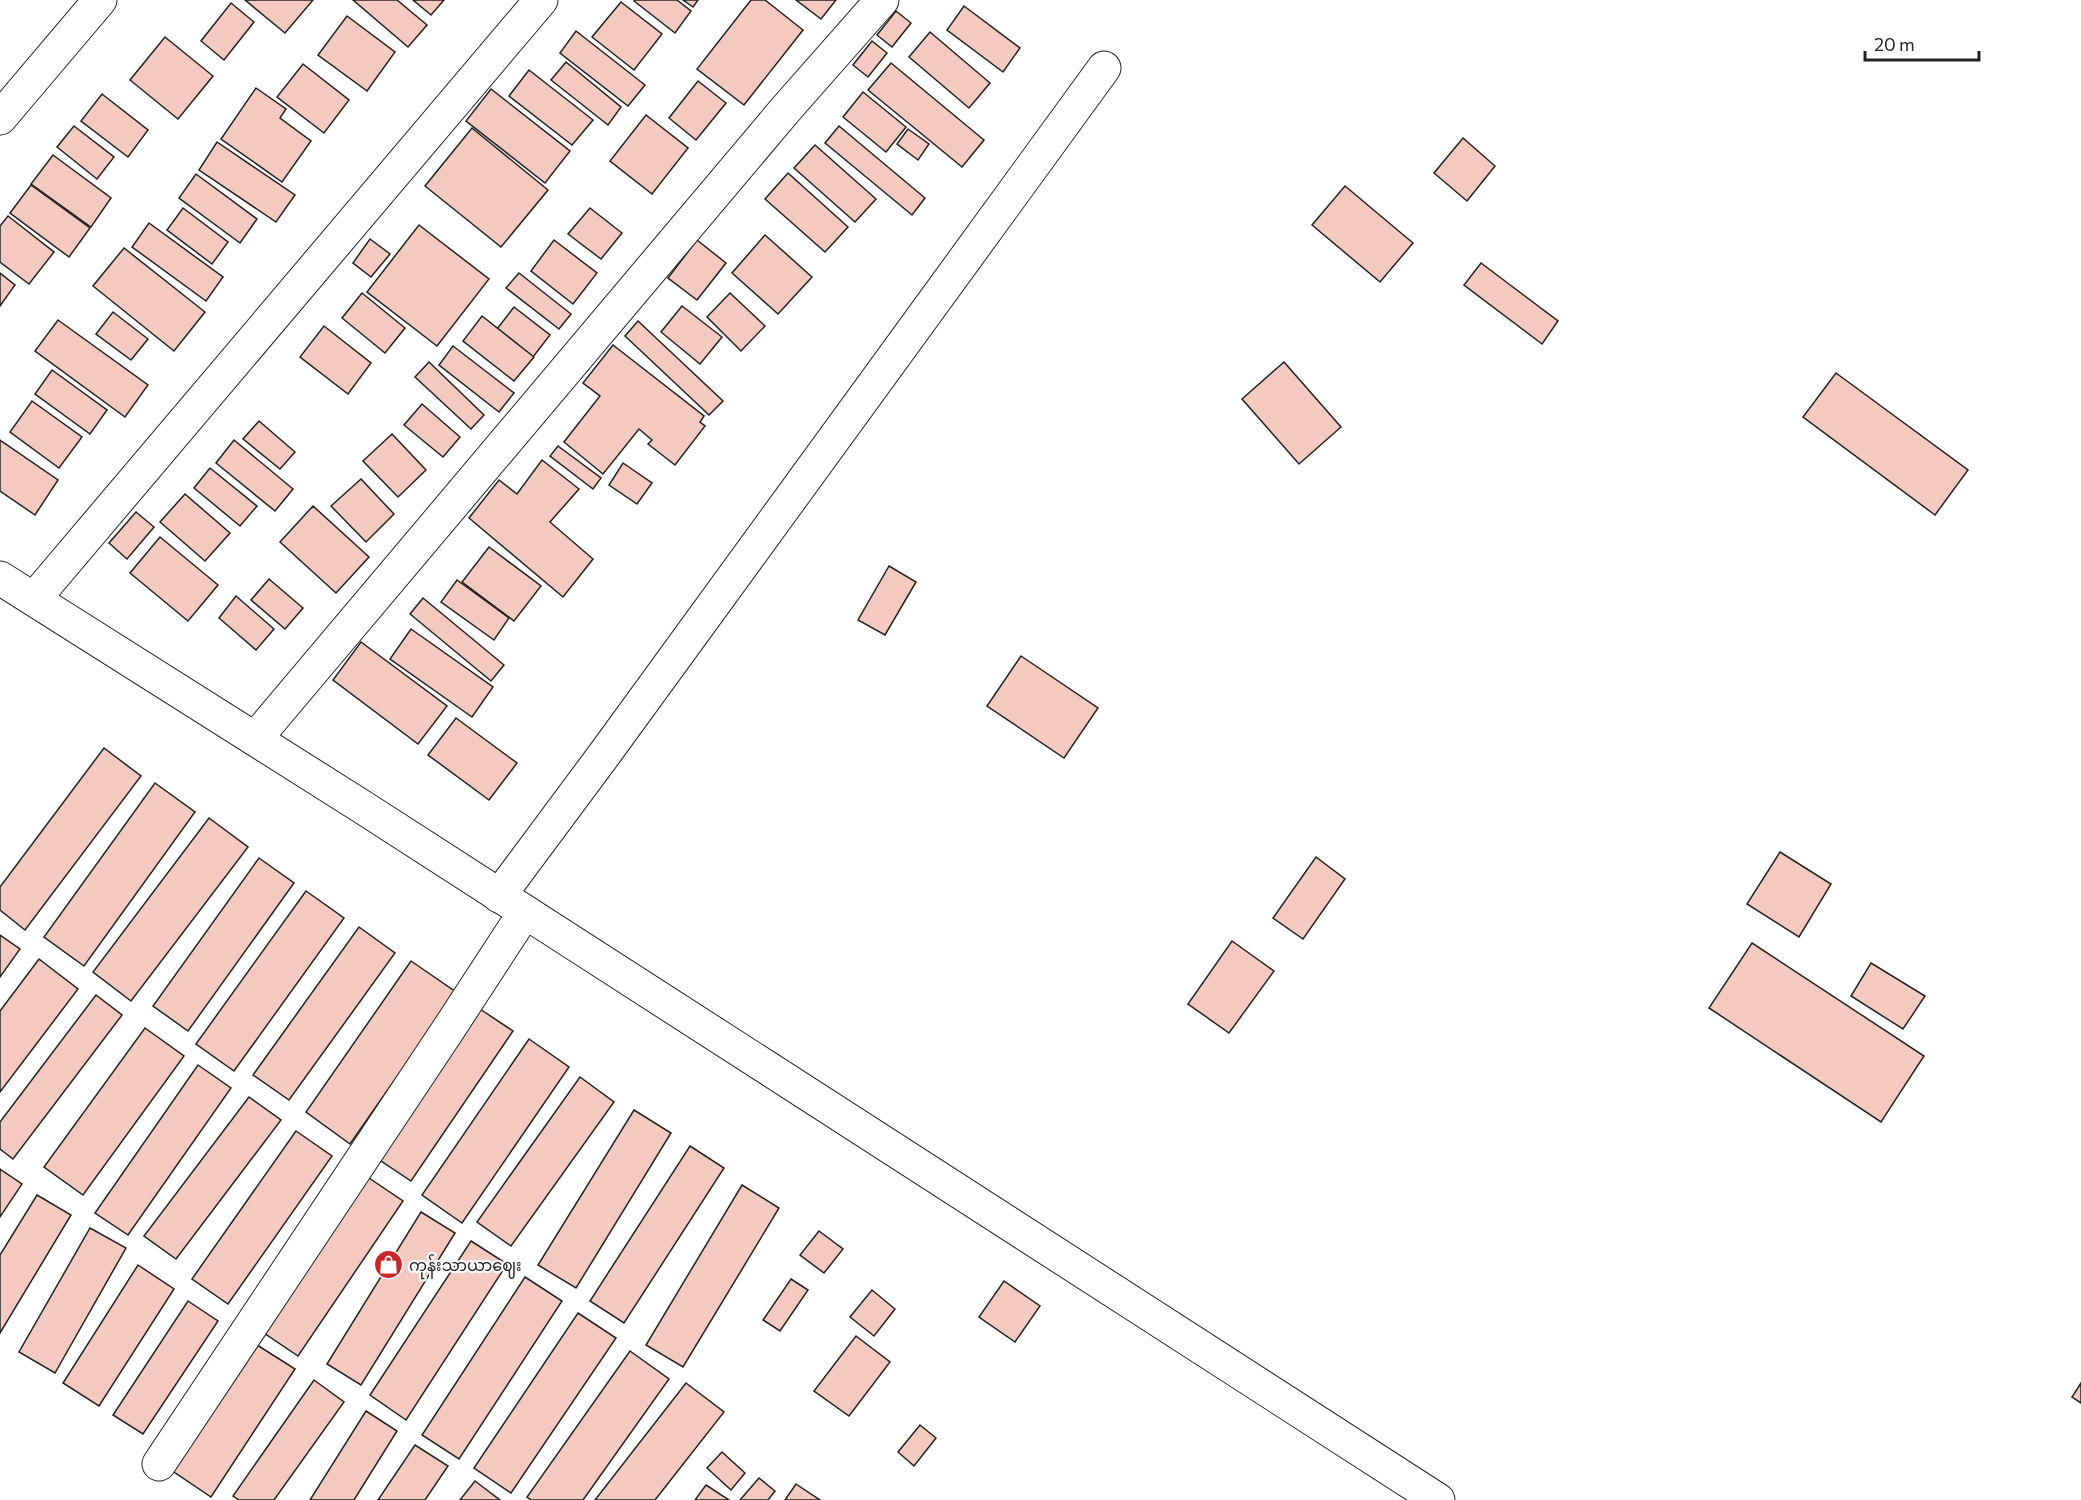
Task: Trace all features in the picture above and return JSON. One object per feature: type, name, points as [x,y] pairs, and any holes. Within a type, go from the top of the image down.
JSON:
[{"type":"street","points":[[0,117],[100,0]]},
{"type":"street","points":[[34,599],[541,0]]},
{"type":"street","points":[[255,739],[778,118],[882,0]]},
{"type":"street","points":[[159,1464],[448,1030],[512,904],[606,752],[1104,68]]},
{"type":"street","points":[[0,578],[255,739],[1438,1500]]},
{"type":"building","points":[[245,0],[313,0],[285,33]]},
{"type":"building","points":[[353,0],[397,0],[427,25],[408,47]]},
{"type":"building","points":[[413,0],[444,0],[431,15]]},
{"type":"building","points":[[635,0],[677,0],[691,11],[675,33]]},
{"type":"building","points":[[683,0],[698,0],[693,7]]},
{"type":"building","points":[[751,0],[765,0],[803,30],[744,105],[697,69]]},
{"type":"building","points":[[796,0],[836,0],[821,19]]},
{"type":"building","points":[[621,2],[662,34],[634,70],[592,37]]},
{"type":"building","points":[[231,3],[254,22],[224,60],[201,41]]},
{"type":"building","points":[[964,6],[1020,48],[1003,72],[947,30]]},
{"type":"building","points":[[896,11],[911,23],[892,47],[877,35]]},
{"type":"building","points":[[347,16],[395,52],[367,91],[318,55]]},
{"type":"building","points":[[576,31],[645,85],[628,106],[560,53]]},
{"type":"building","points":[[930,32],[990,83],[969,108],[909,57]]},
{"type":"building","points":[[165,37],[213,76],[178,119],[130,80]]},
{"type":"building","points":[[872,41],[887,53],[868,77],[853,65]]},
{"type":"building","points":[[566,62],[621,107],[608,125],[551,80]]},
{"type":"building","points":[[891,63],[984,140],[962,167],[868,90]]},
{"type":"building","points":[[303,64],[349,100],[324,133],[277,97]]},
{"type":"building","points":[[529,70],[593,120],[572,145],[509,96]]},
{"type":"building","points":[[698,81],[726,103],[696,140],[669,118]]},
{"type":"building","points":[[256,88],[286,109],[280,118],[311,141],[282,182],[221,139]]},
{"type":"building","points":[[491,89],[570,151],[545,183],[466,121]]},
{"type":"building","points":[[863,92],[906,127],[886,152],[843,117]]},
{"type":"building","points":[[102,94],[148,130],[128,157],[81,121]]},
{"type":"building","points":[[646,115],[688,148],[652,194],[610,161]]},
{"type":"building","points":[[74,126],[114,157],[97,179],[57,147]]},
{"type":"building","points":[[839,126],[925,198],[912,215],[825,143]]},
{"type":"building","points":[[472,128],[548,190],[501,247],[425,186]]},
{"type":"building","points":[[908,129],[929,144],[918,160],[897,144]]},
{"type":"building","points":[[1463,138],[1495,166],[1467,201],[1434,173]]},
{"type":"building","points":[[217,142],[295,195],[276,222],[199,170]]},
{"type":"building","points":[[815,145],[876,199],[855,222],[794,168]]},
{"type":"building","points":[[53,155],[111,198],[91,227],[31,184]]},
{"type":"building","points":[[788,173],[848,227],[825,252],[765,199]]},
{"type":"building","points":[[196,174],[257,219],[240,243],[179,198]]},
{"type":"building","points":[[31,185],[90,228],[69,257],[10,213]]},
{"type":"building","points":[[1345,186],[1413,243],[1380,282],[1312,225]]},
{"type":"building","points":[[183,208],[228,242],[212,264],[167,230]]},
{"type":"building","points":[[590,208],[622,233],[601,259],[568,234]]},
{"type":"building","points":[[8,216],[54,252],[29,284],[0,262],[0,226]]},
{"type":"building","points":[[149,223],[223,277],[206,301],[132,247]]},
{"type":"building","points":[[419,225],[489,279],[437,346],[367,292]]},
{"type":"building","points":[[765,235],[812,277],[778,314],[732,273]]},
{"type":"building","points":[[370,239],[390,254],[371,277],[353,263]]},
{"type":"building","points":[[554,240],[597,273],[573,304],[531,271]]},
{"type":"building","points":[[697,240],[726,263],[697,300],[668,278]]},
{"type":"building","points":[[124,248],[205,312],[174,351],[93,286]]},
{"type":"building","points":[[1481,263],[1558,321],[1542,344],[1464,285]]},
{"type":"building","points":[[0,273],[15,285],[0,306]]},
{"type":"building","points":[[519,273],[571,314],[559,329],[506,288]]},
{"type":"building","points":[[362,293],[405,328],[385,353],[342,318]]},
{"type":"building","points":[[730,293],[765,326],[741,351],[707,317]]},
{"type":"building","points":[[682,306],[722,337],[700,364],[661,332]]},
{"type":"building","points":[[514,307],[550,335],[533,357],[497,329]]},
{"type":"building","points":[[113,312],[148,339],[131,360],[96,334]]},
{"type":"building","points":[[482,316],[534,357],[514,381],[463,341]]},
{"type":"building","points":[[58,320],[148,385],[125,417],[35,351]]},
{"type":"building","points":[[638,321],[723,401],[709,415],[625,336]]},
{"type":"building","points":[[324,326],[371,363],[348,394],[300,357]]},
{"type":"building","points":[[613,345],[704,416],[700,422],[705,426],[675,465],[648,444],[652,440],[639,429],[603,474],[564,442],[600,396],[583,383]]},
{"type":"building","points":[[453,346],[514,393],[499,412],[439,365]]},
{"type":"building","points":[[429,362],[484,415],[471,429],[415,377]]},
{"type":"building","points":[[1284,362],[1341,427],[1299,464],[1242,399]]},
{"type":"building","points":[[52,370],[107,410],[90,434],[35,394]]},
{"type":"building","points":[[1836,373],[1968,470],[1935,515],[1803,417]]},
{"type":"building","points":[[32,401],[82,437],[59,468],[10,432]]},
{"type":"building","points":[[422,404],[460,437],[443,457],[404,425]]},
{"type":"building","points":[[259,421],[295,452],[280,469],[243,439]]},
{"type":"building","points":[[392,434],[426,470],[398,497],[363,461]]},
{"type":"building","points":[[0,440],[58,480],[35,515],[0,491]]},
{"type":"building","points":[[234,440],[293,489],[275,511],[216,463]]},
{"type":"building","points":[[558,446],[601,478],[593,489],[550,456]]},
{"type":"building","points":[[542,460],[579,489],[550,522],[593,559],[563,597],[469,518],[499,480],[517,494]]},
{"type":"building","points":[[623,463],[652,483],[637,504],[609,485]]},
{"type":"building","points":[[210,468],[257,506],[240,526],[194,488]]},
{"type":"building","points":[[361,479],[394,514],[366,542],[331,506]]},
{"type":"building","points":[[185,494],[230,533],[205,561],[160,522]]},
{"type":"building","points":[[313,506],[369,557],[336,593],[280,542]]},
{"type":"building","points":[[136,512],[154,527],[127,559],[109,543]]},
{"type":"building","points":[[160,537],[218,585],[188,621],[130,573]]},
{"type":"building","points":[[489,547],[541,586],[514,621],[462,582]]},
{"type":"building","points":[[889,566],[916,582],[885,635],[858,620]]},
{"type":"building","points":[[269,579],[303,608],[285,629],[251,600]]},
{"type":"building","points":[[457,580],[509,618],[494,640],[441,602]]},
{"type":"building","points":[[236,596],[274,629],[256,650],[219,618]]},
{"type":"building","points":[[423,598],[504,665],[491,681],[410,614]]},
{"type":"building","points":[[411,629],[493,687],[472,717],[390,659]]},
{"type":"building","points":[[361,642],[447,706],[418,744],[333,680]]},
{"type":"building","points":[[1021,656],[1098,708],[1064,758],[987,706]]},
{"type":"building","points":[[456,718],[517,763],[489,800],[428,755]]},
{"type":"building","points":[[104,748],[141,776],[25,930],[0,910],[0,887]]},
{"type":"building","points":[[155,783],[195,812],[84,966],[44,937]]},
{"type":"building","points":[[209,818],[248,847],[131,1001],[93,972]]},
{"type":"building","points":[[1780,852],[1831,884],[1799,937],[1747,904]]},
{"type":"building","points":[[1316,857],[1345,879],[1303,939],[1273,918]]},
{"type":"building","points":[[259,858],[294,883],[188,1031],[153,1006]]},
{"type":"building","points":[[306,891],[344,918],[234,1071],[196,1044]]},
{"type":"building","points":[[359,927],[395,953],[289,1100],[253,1075]]},
{"type":"building","points":[[0,935],[20,949],[0,977]]},
{"type":"building","points":[[1232,941],[1274,971],[1229,1033],[1188,1004]]},
{"type":"building","points":[[1752,943],[1924,1056],[1881,1122],[1709,1008]]},
{"type":"building","points":[[39,959],[78,989],[0,1092],[0,1011]]},
{"type":"building","points":[[411,961],[456,992],[350,1144],[306,1112]]},
{"type":"building","points":[[1871,963],[1925,996],[1903,1029],[1851,996]]},
{"type":"building","points":[[96,995],[122,1015],[13,1159],[0,1149],[0,1122]]},
{"type":"building","points":[[477,1007],[513,1031],[411,1181],[375,1157]]},
{"type":"building","points":[[145,1028],[184,1056],[83,1195],[44,1167]]},
{"type":"building","points":[[529,1039],[569,1067],[462,1223],[422,1195]]},
{"type":"building","points":[[198,1065],[231,1088],[128,1235],[95,1213]]},
{"type":"building","points":[[580,1077],[614,1102],[511,1246],[477,1222]]},
{"type":"building","points":[[249,1097],[281,1120],[176,1259],[144,1236]]},
{"type":"building","points":[[634,1110],[671,1133],[576,1288],[538,1265]]},
{"type":"building","points":[[296,1131],[332,1156],[228,1304],[192,1279]]},
{"type":"building","points":[[690,1146],[724,1168],[624,1323],[590,1301]]},
{"type":"building","points":[[0,1169],[22,1184],[0,1217]]},
{"type":"building","points":[[366,1176],[403,1201],[298,1356],[261,1331]]},
{"type":"building","points":[[742,1185],[779,1208],[683,1367],[646,1345]]},
{"type":"building","points":[[37,1195],[71,1215],[0,1333],[0,1255]]},
{"type":"building","points":[[421,1212],[455,1233],[361,1385],[327,1364]]},
{"type":"building","points":[[90,1228],[126,1248],[55,1373],[19,1352]]},
{"type":"building","points":[[819,1231],[843,1249],[824,1273],[800,1255]]},
{"type":"building","points":[[471,1241],[507,1264],[406,1420],[370,1395]]},
{"type":"building","points":[[138,1265],[174,1289],[99,1406],[63,1383]]},
{"type":"building","points":[[525,1277],[562,1301],[459,1459],[422,1435]]},
{"type":"building","points":[[791,1279],[808,1290],[780,1331],[763,1320]]},
{"type":"building","points":[[1004,1281],[1040,1306],[1015,1342],[979,1317]]},
{"type":"building","points":[[872,1290],[895,1309],[874,1336],[850,1317]]},
{"type":"building","points":[[188,1301],[218,1321],[143,1434],[113,1415]]},
{"type":"building","points":[[578,1313],[616,1338],[511,1493],[474,1468]]},
{"type":"building","points":[[856,1336],[890,1362],[849,1416],[814,1391]]},
{"type":"building","points":[[254,1343],[295,1369],[211,1497],[171,1470]]},
{"type":"building","points":[[630,1351],[669,1379],[583,1500],[531,1500],[527,1497]]},
{"type":"building","points":[[314,1380],[344,1402],[274,1500],[239,1500],[233,1496]]},
{"type":"building","points":[[686,1383],[724,1412],[655,1500],[595,1500]]},
{"type":"building","points":[[2081,1383],[2081,1403],[2072,1397]]},
{"type":"building","points":[[366,1411],[397,1431],[354,1500],[310,1500]]},
{"type":"building","points":[[920,1425],[936,1438],[914,1466],[898,1452]]},
{"type":"building","points":[[415,1445],[448,1466],[425,1500],[378,1500]]},
{"type":"building","points":[[722,1452],[745,1473],[731,1490],[707,1468]]},
{"type":"building","points":[[759,1478],[775,1491],[768,1500],[740,1500]]},
{"type":"building","points":[[475,1481],[500,1500],[460,1500]]},
{"type":"building","points":[[796,1484],[820,1500],[785,1500]]},
{"type":"building","points":[[706,1485],[729,1500],[695,1500]]},
{"type":"place","name":"ကုန်းသာယာဈေး","points":[[388,1264]]}]
